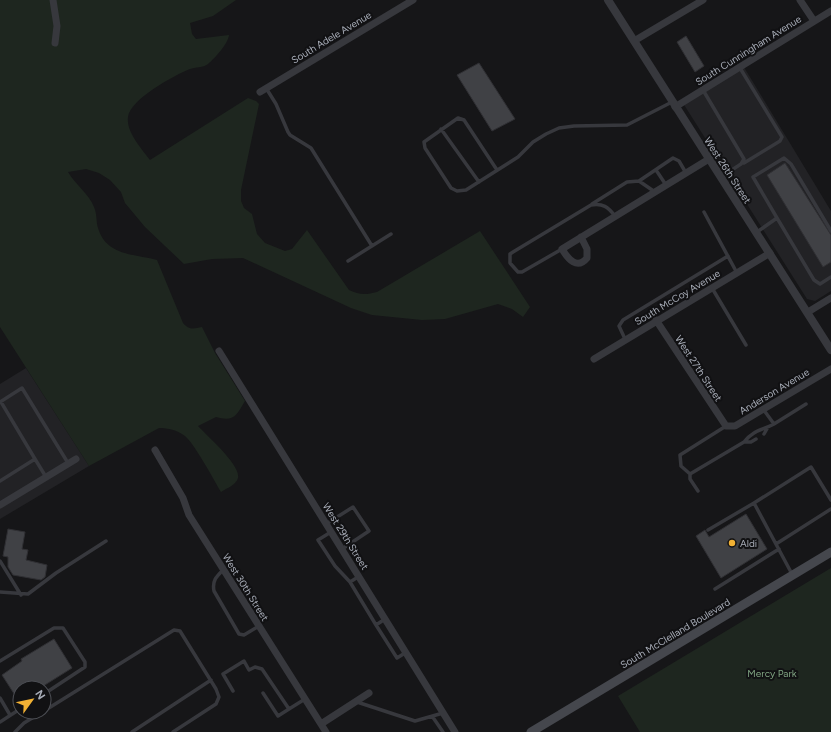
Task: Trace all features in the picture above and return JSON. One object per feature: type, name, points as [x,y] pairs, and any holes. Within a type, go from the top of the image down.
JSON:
[{"type":"main road","name":"South McClelland Boulevard","points":[[531,732],[831,552]]},
{"type":"street","points":[[53,0],[57,26],[55,43]]},
{"type":"street","name":"South Adele Avenue","points":[[263,90],[413,0]]},
{"type":"street","name":"West 26th Street","points":[[608,0],[831,350]]},
{"type":"street","points":[[634,41],[703,0]]},
{"type":"street","points":[[800,0],[814,21]]},
{"type":"street","name":"South Cunningham Avenue","points":[[674,104],[703,90],[831,11]]},
{"type":"street","points":[[581,237],[588,253],[585,261],[576,264],[571,261],[562,249],[581,237],[615,216],[656,192],[709,159]]},
{"type":"street","name":"South McCoy Avenue","points":[[594,359],[656,320],[770,253]]},
{"type":"street","points":[[808,312],[831,298]]},
{"type":"street","name":"West 27th Street","points":[[656,320],[726,426]]},
{"type":"street","name":"West 29th Street","points":[[219,351],[455,732]]},
{"type":"street","name":"Anderson Avenue","points":[[726,426],[735,426],[831,369]]},
{"type":"street","name":"West 30th Street","points":[[155,450],[183,498],[189,515],[323,729]]},
{"type":"street","points":[[0,505],[76,459]]},
{"type":"street","points":[[323,729],[369,693]]},
{"type":"lane","points":[[721,177],[780,141],[782,137],[740,68]]},
{"type":"lane","points":[[263,90],[276,104],[288,132],[294,138],[311,148],[372,246]]},
{"type":"lane","points":[[703,90],[744,159],[744,162]]},
{"type":"lane","points":[[498,170],[464,120],[458,118],[427,138],[424,142],[425,148],[451,188],[457,191],[466,190],[498,170],[518,157],[533,142],[559,128],[574,126],[627,125],[674,104]]},
{"type":"lane","points":[[441,129],[479,182]]},
{"type":"lane","points":[[562,249],[522,272],[518,272],[510,264],[510,254],[591,205],[621,184],[639,181],[676,158],[686,173]]},
{"type":"lane","points":[[831,231],[790,164],[784,158],[753,178],[814,280],[820,284],[831,277]]},
{"type":"lane","points":[[656,170],[666,185]]},
{"type":"lane","points":[[639,181],[656,192]]},
{"type":"lane","points":[[591,205],[602,204],[615,216]]},
{"type":"lane","points":[[704,212],[737,273]]},
{"type":"lane","points":[[757,232],[777,218]]},
{"type":"lane","points":[[348,261],[392,234]]},
{"type":"lane","points":[[625,339],[619,326],[623,320],[728,256]]},
{"type":"lane","points":[[712,288],[746,345]]},
{"type":"lane","points":[[46,477],[0,402],[22,388],[68,463]]},
{"type":"lane","points":[[690,474],[744,442],[748,437],[762,428],[774,424],[806,404]]},
{"type":"lane","points":[[764,409],[774,424]]},
{"type":"lane","points":[[698,491],[690,479],[690,474],[681,466],[680,456],[726,426]]},
{"type":"lane","points":[[764,434],[768,427]]},
{"type":"lane","points":[[744,442],[751,442],[756,439]]},
{"type":"lane","points":[[0,480],[35,459]]},
{"type":"lane","points":[[708,530],[811,467],[831,500]]},
{"type":"lane","points":[[754,502],[793,575]]},
{"type":"lane","points":[[326,524],[353,507],[369,531],[342,549]]},
{"type":"lane","points":[[776,544],[831,509]]},
{"type":"lane","points":[[331,532],[318,540],[335,566],[350,582],[397,658],[406,652]]},
{"type":"lane","points":[[0,592],[21,595],[28,594],[56,573],[106,542]]},
{"type":"lane","points":[[715,589],[779,550]]},
{"type":"lane","points":[[0,561],[21,595]]},
{"type":"lane","points":[[223,570],[215,578],[212,585],[233,625],[239,634],[244,635],[259,626]]},
{"type":"lane","points":[[350,582],[358,576]]},
{"type":"lane","points":[[376,625],[385,619]]},
{"type":"lane","points":[[0,661],[54,628],[64,628],[85,662],[85,667],[52,689]]},
{"type":"lane","points":[[52,705],[174,630],[180,631],[211,680],[219,697],[216,704],[173,732]]},
{"type":"lane","points":[[234,691],[223,674],[244,661],[249,670],[255,667],[262,669],[288,709]]},
{"type":"lane","points":[[132,732],[211,680]]},
{"type":"lane","points":[[263,693],[278,716],[305,699]]},
{"type":"lane","points":[[0,698],[10,715],[0,722]]},
{"type":"lane","points":[[356,702],[415,722],[443,713]]},
{"type":"lane","points":[[432,716],[443,732]]},
{"type":"lane","points":[[15,732],[29,720]]},
{"type":"shaded area","points":[[742,64],[831,211],[831,291],[815,301],[807,299],[681,100]]},
{"type":"shaded area","points":[[26,368],[89,466],[0,519],[0,384]]},
{"type":"green space","points":[[0,0],[236,0],[213,16],[190,23],[192,34],[196,39],[229,35],[224,47],[214,58],[206,65],[190,69],[174,76],[154,88],[136,103],[131,110],[128,117],[129,128],[135,140],[150,160],[248,98],[256,101],[259,104],[241,190],[241,201],[244,208],[252,214],[257,234],[265,243],[285,251],[292,249],[307,230],[349,290],[359,294],[366,294],[377,292],[480,231],[530,307],[523,317],[512,309],[498,304],[445,319],[422,320],[372,315],[351,308],[243,258],[212,259],[184,264],[145,227],[125,203],[121,192],[110,180],[99,173],[86,169],[68,172],[92,202],[96,212],[98,228],[102,237],[108,244],[114,249],[131,255],[157,260],[183,323],[187,327],[191,328],[202,327],[215,353],[245,401],[237,414],[231,418],[227,419],[216,417],[198,426],[229,458],[238,472],[238,478],[235,483],[221,492],[204,462],[189,440],[182,434],[169,429],[159,428],[89,466],[0,327]]},
{"type":"green space","name":"Mercy Park","points":[[831,568],[831,732],[640,732],[618,696]]},
{"type":"building","points":[[686,36],[704,66],[695,72],[677,42]]},
{"type":"building","points":[[479,63],[515,119],[492,131],[457,75]]},
{"type":"building","points":[[785,163],[831,235],[831,262],[823,267],[767,175]]},
{"type":"building","name":"Aldi","points":[[746,514],[767,549],[721,578],[696,536],[705,530],[709,537]]},
{"type":"building","points":[[8,529],[25,532],[22,549],[28,550],[26,560],[47,565],[45,577],[41,580],[13,575],[8,567],[8,557],[3,556]]},
{"type":"building","points":[[54,639],[72,668],[52,680],[12,680],[12,691],[2,675],[22,661],[21,659]]},
{"type":"place","name":"Aldi","points":[[732,543]]}]
